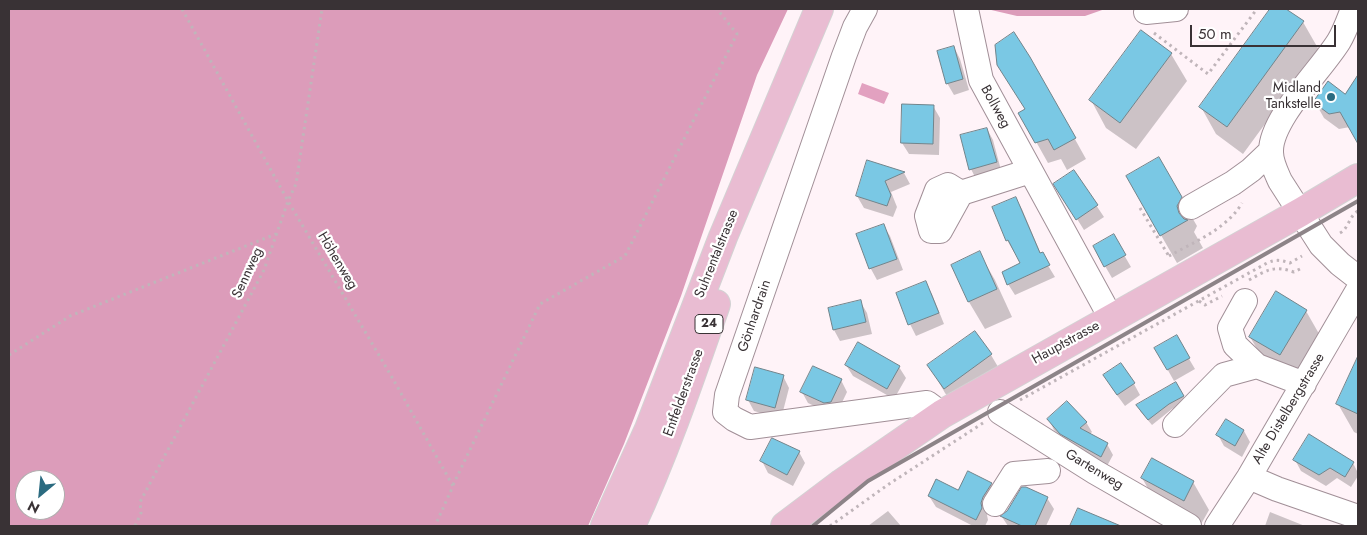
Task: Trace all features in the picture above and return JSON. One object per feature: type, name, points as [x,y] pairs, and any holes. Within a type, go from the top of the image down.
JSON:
[{"type":"main road","name":"Suhrentalstrasse","points":[[605,526],[649,429],[723,237],[818,9]]},
{"type":"main road","name":"Entfelderstrasse","points":[[630,526],[644,514],[732,259],[763,142]]},
{"type":"main road","name":"Hauptstrasse","points":[[785,526],[842,483],[942,414],[1358,178]]},
{"type":"street","name":"Gönhardrain","points":[[865,9],[855,27],[844,56],[728,395],[725,412],[750,427],[927,403],[942,414]]},
{"type":"street","name":"Bollweg","points":[[966,9],[980,80],[1111,318]]},
{"type":"street","points":[[1146,12],[1176,9]]},
{"type":"street","points":[[1353,9],[1340,40],[1284,116],[1276,132],[1271,151],[1275,171],[1320,245],[1358,278]]},
{"type":"street","points":[[1191,207],[1233,183],[1251,170],[1271,151]]},
{"type":"street","points":[[961,193],[1030,171]]},
{"type":"street","name":"Alte Distelbergstrasse","points":[[1217,526],[1249,477],[1358,290]]},
{"type":"street","points":[[1240,292],[1230,328],[1235,345],[1257,366],[1304,384]]},
{"type":"street","points":[[1176,425],[1224,375],[1257,366]]},
{"type":"street","name":"Gartenweg","points":[[1000,412],[1095,472],[1189,526]]},
{"type":"street","points":[[996,504],[1014,474],[1045,480],[1058,448]]},
{"type":"street","points":[[1249,477],[1277,489],[1358,517]]},
{"type":"path","name":"Höhenweg","points":[[182,9],[288,201],[393,379],[453,486]]},
{"type":"path","name":"Sennweg","points":[[135,526],[141,513],[140,502],[264,270],[288,201],[296,184],[322,9]]},
{"type":"path","points":[[435,526],[540,304],[625,256],[738,34],[717,9]]},
{"type":"path","points":[[1146,12],[1139,22],[1208,74],[1257,9]]},
{"type":"path","points":[[1169,256],[1228,221],[1238,210],[1246,196]]},
{"type":"path","points":[[1140,208],[1173,262]]},
{"type":"path","points":[[1290,263],[1345,230],[1352,214],[1358,211]]},
{"type":"path","points":[[9,355],[70,316],[276,234]]},
{"type":"path","points":[[830,526],[889,484],[1000,412],[1094,358],[1273,260],[1280,260],[1302,268],[1294,272],[1282,268],[1274,268],[1240,292],[1205,305],[1199,301]]},
{"type":"shaded area","points":[[9,9],[788,9],[757,75],[681,296],[624,444],[588,526],[9,526]]},
{"type":"shaded area","points":[[987,9],[1105,9],[1085,16],[1017,16]]},
{"type":"shaded area","points":[[862,83],[889,93],[884,104],[858,94]]},
{"type":"building","points":[[1270,9],[1286,9],[1304,21],[1227,127],[1199,107]]},
{"type":"building","points":[[1141,30],[1172,53],[1120,123],[1089,100]]},
{"type":"building","points":[[1014,32],[1076,138],[1054,150],[1048,139],[1035,143],[1018,113],[1025,109],[997,65],[995,45]]},
{"type":"building","points":[[954,46],[963,79],[946,84],[937,51]]},
{"type":"building","points":[[1358,75],[1358,144],[1340,112],[1329,114],[1313,102],[1328,81],[1345,94]]},
{"type":"building","points":[[902,104],[934,105],[933,144],[901,143]]},
{"type":"building","points":[[987,128],[997,162],[969,170],[960,135]]},
{"type":"building","points":[[1159,157],[1182,197],[1177,206],[1179,213],[1184,219],[1188,220],[1160,236],[1126,176]]},
{"type":"building","points":[[867,160],[905,172],[885,181],[891,195],[887,206],[856,196]]},
{"type":"building","points":[[1074,170],[1098,205],[1076,220],[1053,184]]},
{"type":"building","points":[[1016,197],[1040,253],[1043,252],[1050,265],[1007,285],[1002,272],[1020,263],[1008,240],[1006,241],[992,207]]},
{"type":"building","points":[[884,224],[897,259],[869,269],[856,234]]},
{"type":"building","points":[[1114,234],[1126,255],[1104,267],[1093,246]]},
{"type":"building","points":[[980,251],[997,289],[968,302],[951,265]]},
{"type":"building","points":[[926,281],[939,313],[908,325],[896,293]]},
{"type":"building","points":[[1276,291],[1307,310],[1280,355],[1249,337]]},
{"type":"building","points":[[861,300],[866,322],[833,330],[828,308]]},
{"type":"building","points":[[975,331],[992,354],[944,389],[927,365]]},
{"type":"building","points":[[1177,335],[1190,358],[1167,370],[1154,348]]},
{"type":"building","points":[[858,342],[900,366],[887,389],[845,365]]},
{"type":"building","points":[[1358,356],[1358,414],[1336,404]]},
{"type":"building","points":[[1121,363],[1135,383],[1117,395],[1103,375]]},
{"type":"building","points":[[813,366],[842,379],[831,402],[824,403],[800,392]]},
{"type":"building","points":[[755,367],[784,375],[775,408],[746,400]]},
{"type":"building","points":[[1176,382],[1184,396],[1169,404],[1148,420],[1136,405]]},
{"type":"building","points":[[1067,401],[1087,422],[1080,428],[1108,443],[1101,457],[1060,434],[1047,419]]},
{"type":"building","points":[[1226,419],[1244,430],[1235,446],[1216,435]]},
{"type":"building","points":[[1309,434],[1354,462],[1345,477],[1330,468],[1319,475],[1293,460]]},
{"type":"building","points":[[772,438],[800,451],[787,475],[760,461]]},
{"type":"building","points":[[1152,458],[1194,481],[1184,501],[1141,478]]},
{"type":"building","points":[[968,471],[992,483],[983,497],[982,508],[976,520],[928,496],[936,479],[958,490]]},
{"type":"building","points":[[1022,487],[1048,497],[1035,526],[1022,526],[1000,516],[1007,511]]},
{"type":"building","points":[[1078,508],[1121,526],[1070,526]]},
{"type":"railway","points":[[813,526],[868,481],[1358,201]]},
{"type":"place","name":"Midland Tankstelle","points":[[1331,97]]}]
